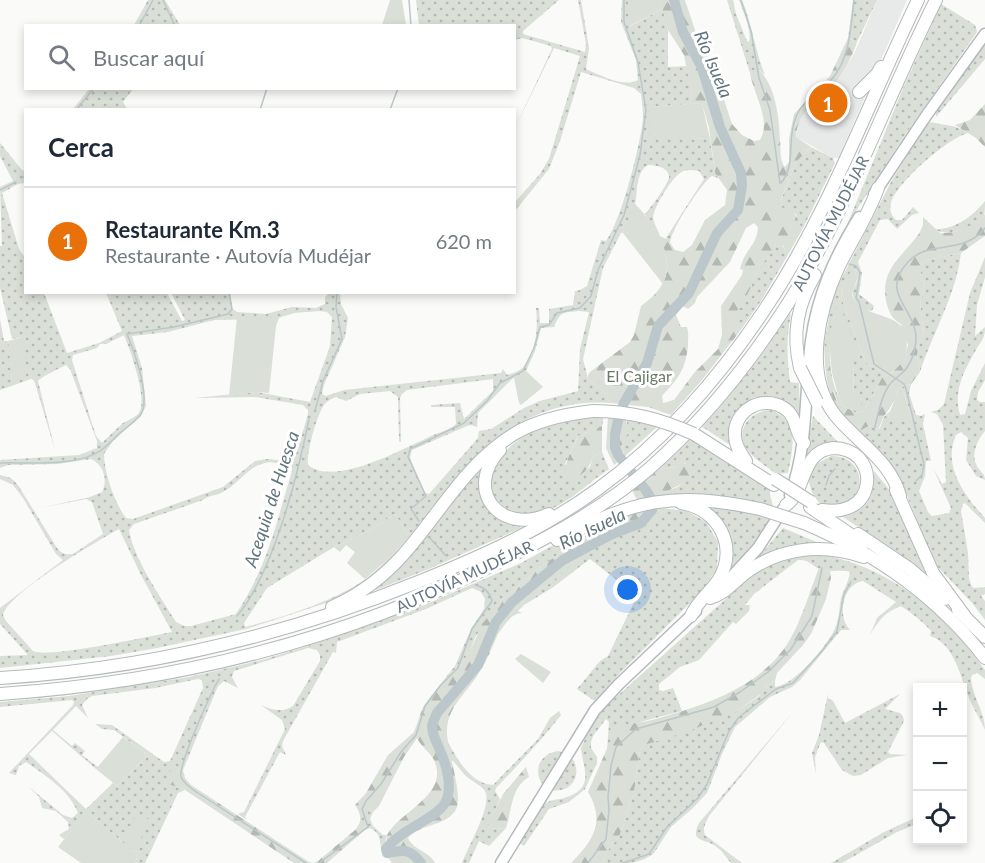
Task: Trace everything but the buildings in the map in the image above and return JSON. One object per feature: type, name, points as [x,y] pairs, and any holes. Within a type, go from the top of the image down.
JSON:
[{"type":"highway","name":"AUTOVÍA MUDÉJAR","points":[[1,678],[133,664],[203,650],[259,636],[363,603],[472,560],[536,528],[603,485],[639,456],[698,397],[753,326],[796,259],[835,183],[918,0]]},
{"type":"highway","name":"AUTOVÍA MUDÉJAR","points":[[0,694],[133,680],[242,657],[325,633],[426,596],[517,553],[617,494],[649,469],[710,406],[737,375],[773,325],[816,256],[855,178],[936,0]]},
{"type":"highway","points":[[859,92],[877,74],[904,19],[912,12]]},
{"type":"highway","points":[[501,863],[595,710],[619,684],[710,598],[758,548],[772,529],[786,505],[797,475],[804,443],[811,341],[821,295],[839,251],[926,116],[985,34]]},
{"type":"highway","points":[[835,183],[832,177],[839,157]]},
{"type":"highway","points":[[855,178],[855,188],[837,234],[800,306],[795,340],[800,368],[817,402],[835,426],[886,478],[900,496]]},
{"type":"highway","points":[[878,188],[840,264],[829,292],[820,326],[819,371],[824,395],[831,408],[883,465],[896,484],[933,573],[985,650]]},
{"type":"highway","points":[[746,461],[736,444],[735,429],[741,415],[748,408],[757,404],[772,403],[785,409],[795,420],[800,438],[804,443]]},
{"type":"highway","points":[[259,636],[266,629],[335,606],[372,583],[407,550],[482,459],[514,435],[543,422],[574,413],[593,411],[644,416],[709,439],[746,461],[774,482]]},
{"type":"highway","points":[[543,422],[509,442],[491,461],[484,482],[493,507],[510,519],[528,521],[556,511],[591,488],[603,485]]},
{"type":"highway","points":[[693,434],[814,506],[906,573],[985,637]]},
{"type":"highway","points":[[786,505],[792,501],[805,469],[816,455],[833,448],[851,452],[862,461],[868,479],[865,493],[860,501],[838,512],[814,506]]},
{"type":"highway","points":[[670,500],[694,506],[708,514],[719,526],[725,541],[726,557],[722,574],[696,605],[691,616]]},
{"type":"highway","points":[[426,596],[435,597],[482,578],[611,514],[634,506],[670,500],[710,500],[760,509],[804,523],[854,546],[897,573],[953,620],[985,658]]},
{"type":"highway","points":[[710,598],[720,595],[760,564],[780,554],[803,549],[822,548],[853,554],[897,573]]},
{"type":"highway","points":[[0,699],[16,697],[27,692]]},
{"type":"shaded area","points":[[877,0],[907,0],[842,150],[841,158],[833,158],[796,137],[799,122],[806,109],[836,81],[854,54]]},
{"type":"green space","points":[[148,0],[165,0],[179,24],[135,24]]},
{"type":"green space","points":[[390,0],[402,0],[406,24],[382,24]]},
{"type":"green space","points":[[416,0],[559,0],[523,31],[523,34],[585,52],[586,44],[578,0],[581,0],[589,48],[586,69],[619,82],[638,80],[636,60],[621,22],[622,0],[628,0],[630,26],[663,9],[668,30],[668,67],[687,66],[692,97],[690,104],[651,107],[650,136],[710,139],[715,173],[718,178],[712,176],[694,197],[680,219],[670,244],[666,238],[704,179],[699,171],[689,170],[680,173],[672,181],[654,213],[653,218],[660,236],[658,237],[645,214],[663,189],[669,176],[664,169],[648,165],[641,173],[635,205],[623,233],[603,268],[583,359],[588,379],[604,392],[610,403],[577,404],[546,411],[504,433],[491,443],[396,556],[362,584],[332,601],[246,629],[157,648],[111,656],[0,668],[0,656],[28,655],[0,624],[0,608],[63,560],[56,554],[23,498],[13,485],[0,479],[0,475],[11,478],[18,485],[57,548],[62,553],[68,554],[73,554],[103,534],[92,502],[86,499],[40,508],[90,497],[102,492],[105,478],[102,469],[91,459],[57,464],[8,465],[0,468],[0,460],[79,455],[97,448],[97,441],[70,369],[66,365],[38,381],[55,450],[34,380],[31,379],[0,390],[0,319],[4,341],[9,343],[12,381],[23,337],[12,339],[0,288],[0,246],[2,246],[0,187],[13,181],[0,156],[0,143],[24,171],[24,183],[2,193],[19,249],[24,256],[24,294],[44,294],[67,353],[99,343],[122,331],[106,294],[168,294],[182,321],[185,320],[172,294],[230,294],[232,308],[237,312],[266,314],[292,307],[316,308],[325,304],[325,297],[328,294],[340,294],[341,304],[348,318],[345,337],[324,385],[322,394],[326,396],[344,390],[501,373],[503,369],[507,375],[523,368],[532,353],[537,331],[536,308],[539,308],[540,323],[549,323],[549,309],[573,305],[575,291],[587,286],[601,240],[606,241],[618,217],[629,182],[643,118],[641,94],[634,88],[581,72],[549,169],[516,210],[516,201],[540,174],[549,159],[580,56],[554,48],[516,126],[552,49],[551,46],[522,38],[516,40],[516,24],[419,24]],"holes":[[[320,311],[327,312],[332,317],[330,346],[310,402],[257,392],[194,398],[255,397],[303,405],[308,410],[308,414],[295,458],[290,461],[267,459],[255,461],[223,487],[133,519],[126,518],[111,487],[104,454],[113,441],[141,416],[146,406],[142,368],[132,336],[168,332],[214,320],[275,319],[294,313]],[[579,311],[589,312],[580,349],[578,391],[540,401],[524,408],[491,429],[479,431],[478,438],[429,494],[425,493],[410,458],[412,450],[467,426],[477,427],[478,413],[512,379],[526,371],[535,351],[541,328],[554,327],[561,315]],[[124,335],[140,386],[141,406],[137,415],[123,423],[102,443],[96,436],[72,360],[73,355],[97,348],[100,344],[106,344]],[[493,379],[493,391],[464,419],[460,403],[431,405],[431,407],[455,407],[456,424],[446,430],[384,458],[350,469],[334,472],[319,471],[308,465],[310,443],[315,425],[321,410],[328,401],[336,397],[346,401],[360,394],[390,391],[398,397],[399,441],[401,442],[400,398],[407,390]],[[270,462],[292,466],[292,471],[263,563],[247,597],[236,614],[191,626],[184,626],[176,622],[148,577],[129,530],[134,524],[221,493],[262,464]],[[395,514],[407,533],[411,535],[379,568],[355,586],[309,607],[245,627],[244,623],[267,588],[334,547],[368,531]],[[119,529],[172,632],[77,650],[42,653],[33,651],[6,621],[3,615],[9,605],[36,581]]]},
{"type":"green space","points":[[628,0],[660,0],[663,9],[629,26]]},
{"type":"green space","name":"El Cajigar","points":[[660,0],[685,0],[697,36],[709,54],[732,124],[742,135],[754,141],[760,140],[764,124],[750,73],[752,70],[759,70],[765,77],[776,103],[781,158],[785,167],[789,162],[789,139],[794,114],[830,76],[848,38],[857,42],[840,76],[805,111],[798,127],[796,137],[811,147],[796,162],[778,207],[794,213],[802,230],[789,253],[785,251],[784,246],[776,246],[766,259],[737,311],[737,327],[740,331],[671,415],[648,407],[610,403],[604,392],[588,379],[590,372],[630,342],[641,306],[663,283],[667,267],[666,257],[658,237],[668,240],[675,250],[683,252],[692,245],[705,220],[725,205],[727,190],[715,173],[709,128],[702,103],[690,104],[692,97],[684,55],[668,30]],"holes":[[[754,223],[758,227],[755,239],[744,257],[740,269],[743,270],[742,275],[721,306],[722,335],[718,349],[694,373],[674,400],[663,403],[662,396],[683,368],[688,346],[687,327],[681,327],[676,315],[682,306],[688,309],[695,303],[697,297],[730,262],[746,228]]]},
{"type":"green space","points":[[727,0],[733,0],[736,14],[749,42],[748,27],[739,0],[742,0],[765,75],[759,70],[752,70],[750,73]]},
{"type":"green space","points":[[853,0],[877,0],[857,42],[848,38]]},
{"type":"green space","points":[[941,4],[975,25],[977,32],[905,135],[847,225],[904,86]]},
{"type":"green space","points":[[985,44],[985,59],[936,117],[936,110]]},
{"type":"green space","points":[[88,90],[132,90],[123,102],[126,108],[74,108]]},
{"type":"green space","points":[[702,103],[710,139],[650,137],[650,107]]},
{"type":"green space","points":[[985,104],[985,147],[976,138],[955,125],[970,120]]},
{"type":"green space","points":[[931,122],[968,133],[948,143],[924,162],[895,194],[890,208],[896,220],[902,220],[913,207],[919,213],[912,215],[897,229],[888,219],[880,220],[858,262],[862,273],[859,294],[874,306],[872,311],[862,309],[853,297],[858,278],[857,271],[854,269],[841,291],[842,300],[866,363],[888,375],[882,378],[863,412],[856,413],[838,403],[832,386],[828,354],[824,344],[833,295],[892,180],[926,125]],"holes":[[[835,315],[860,357],[853,361],[854,396],[843,404],[831,373],[830,348]]]},
{"type":"green space","points":[[811,147],[833,158],[835,163],[802,230],[796,214],[778,208],[796,162]]},
{"type":"green space","points":[[985,201],[984,216],[975,225],[954,232],[934,229],[956,225],[975,212]]},
{"type":"green space","points":[[635,204],[650,221],[665,252],[667,262],[663,284],[623,233]]},
{"type":"green space","points":[[985,214],[985,236],[961,253],[927,260],[921,265],[925,285],[920,303],[924,333],[917,355],[920,372],[911,384],[899,388],[877,430],[871,425],[857,432],[839,410],[830,392],[824,344],[838,403],[856,413],[863,412],[882,378],[893,372],[908,345],[901,324],[889,312],[886,301],[886,280],[894,264],[920,232],[923,217],[940,233],[946,233],[971,226]]},
{"type":"green space","points":[[779,245],[789,253],[761,301],[740,331],[737,327],[736,311],[745,299],[764,261]]},
{"type":"green space","points":[[961,253],[949,299],[920,372],[917,355],[920,339],[924,333],[920,303],[925,285],[921,265],[927,260]]},
{"type":"green space","points":[[985,257],[985,277],[977,305],[975,336],[985,327],[984,334],[961,381],[958,406],[960,415],[965,414],[971,391],[985,363],[985,380],[978,392],[977,400],[985,402],[985,431],[974,455],[985,480],[976,476],[966,460],[968,438],[961,432],[956,435],[952,447],[952,458],[963,490],[985,518],[985,523],[965,503],[963,504],[961,511],[968,553],[969,578],[974,588],[985,587],[985,594],[981,596],[985,601],[985,620],[935,564],[903,486],[894,472],[857,432],[871,425],[877,430],[890,411],[888,417],[912,419],[902,387],[911,384],[909,393],[916,415],[925,414],[923,424],[931,461],[926,461],[925,476],[919,491],[932,516],[949,513],[951,508],[933,468],[942,484],[946,482],[943,425],[937,414],[931,412],[938,410],[944,404],[970,293]]},
{"type":"green space","points":[[852,268],[859,273],[852,295],[856,302],[869,311],[899,324],[905,330],[907,344],[905,356],[899,366],[888,375],[866,363],[842,300],[841,292]]},
{"type":"green space","points":[[840,306],[860,357],[853,362],[854,396],[864,407],[857,412],[843,404],[839,398],[832,373],[830,331],[835,315],[833,310]]},
{"type":"green space","points":[[789,313],[791,314],[788,340],[789,373],[790,382],[799,383],[800,416],[793,408],[774,399],[754,399],[744,403],[731,421],[730,445],[701,426],[739,383]]},
{"type":"green space","points":[[237,318],[279,318],[276,326],[269,393],[229,395]]},
{"type":"green space","points":[[23,337],[26,376],[12,382],[8,341]]},
{"type":"green space","points":[[526,371],[543,387],[521,405],[514,378]]},
{"type":"green space","points":[[902,387],[912,419],[889,420],[888,417],[899,388]]},
{"type":"green space","points":[[771,410],[787,421],[790,428],[792,454],[788,473],[776,474],[750,453],[742,438],[745,424],[755,414]]},
{"type":"green space","points":[[604,416],[602,426],[578,436],[565,464],[576,476],[590,467],[593,457],[602,452],[609,469],[558,506],[540,513],[513,512],[503,507],[495,499],[491,478],[495,465],[514,443],[550,425]]},
{"type":"green space","points":[[813,416],[839,443],[809,458],[806,457]]},
{"type":"green space","points":[[608,417],[628,418],[626,423],[629,432],[622,443],[624,457],[614,465],[606,448]]},
{"type":"green space","points":[[628,418],[658,426],[624,457],[622,443]]},
{"type":"green space","points":[[602,426],[602,452],[593,457],[584,472],[570,481],[566,464],[578,436]]},
{"type":"green space","points":[[689,439],[770,490],[774,509],[663,497],[691,474],[685,463],[656,470]]},
{"type":"green space","points":[[831,456],[843,458],[852,463],[858,471],[860,480],[854,498],[845,504],[833,506],[822,504],[815,498],[808,478],[816,464]]},
{"type":"green space","points":[[682,462],[688,466],[691,474],[686,482],[669,490],[663,497],[638,502],[632,490],[656,470],[676,467]]},
{"type":"green space","points":[[482,465],[480,487],[486,506],[499,519],[521,528],[376,590],[376,587]]},
{"type":"green space","points":[[874,471],[896,498],[930,575],[927,576],[912,563],[843,517],[854,513],[866,502],[873,486]]},
{"type":"green space","points":[[706,505],[773,518],[727,575],[730,553],[729,537],[722,522]]},
{"type":"green space","points":[[661,508],[687,511],[706,522],[718,542],[717,569],[700,593],[595,701],[577,689],[600,661],[608,656],[637,596],[590,559],[552,588],[524,605],[518,611],[522,613],[511,618],[498,634],[496,631],[508,615],[555,579],[584,553],[603,541],[647,524]]},
{"type":"green space","points":[[661,508],[655,518],[640,529],[604,541],[579,557],[555,579],[508,615],[496,631],[498,634],[485,662],[455,706],[448,721],[447,739],[458,795],[455,811],[445,820],[418,830],[408,838],[435,863],[392,863],[390,860],[392,855],[386,847],[387,835],[393,826],[430,793],[435,783],[437,772],[434,760],[417,738],[404,757],[379,806],[373,812],[355,805],[366,793],[388,755],[414,732],[423,707],[431,696],[459,668],[471,649],[482,624],[501,601],[572,544],[584,537],[628,522],[627,514]]},
{"type":"green space","points":[[395,514],[407,533],[411,535],[365,579],[347,563],[355,552],[346,545],[340,552],[334,547],[368,531]]},
{"type":"green space","points":[[627,514],[628,522],[572,544],[501,601],[475,637],[471,649],[459,668],[431,696],[455,666],[471,629],[484,609],[485,599],[481,592],[472,588],[426,609],[337,642],[336,653],[333,652],[283,741],[282,746],[286,755],[280,752],[245,817],[247,820],[238,814],[244,812],[285,729],[282,720],[261,705],[277,710],[285,710],[293,706],[320,661],[317,650],[308,648],[234,671],[232,677],[238,688],[224,681],[218,686],[183,770],[171,769],[175,781],[185,790],[178,793],[145,863],[135,863],[139,852],[133,851],[89,814],[85,814],[64,839],[59,835],[69,829],[68,822],[56,811],[42,808],[39,797],[29,787],[63,815],[72,818],[78,813],[69,798],[56,784],[26,762],[19,766],[16,775],[9,773],[74,702],[72,700],[0,707],[0,702],[69,696],[189,677],[262,660],[431,602],[521,563],[568,537]],"holes":[[[202,680],[203,688],[170,761],[164,762],[112,725],[95,724],[102,729],[114,730],[148,755],[117,786],[113,783],[86,809],[29,754],[52,731],[96,769],[98,767],[82,755],[85,751],[75,743],[72,746],[53,730],[76,706],[88,718],[82,705],[92,696]]]},
{"type":"green space","points":[[783,528],[819,543],[787,548],[756,560]]},
{"type":"green space","points":[[814,554],[865,567],[889,579],[932,610],[969,649],[985,670],[985,679],[977,673],[971,678],[985,730],[967,691],[967,683],[964,683],[955,661],[945,646],[930,636],[931,631],[928,627],[901,606],[882,618],[870,635],[877,618],[896,602],[863,581],[856,583],[846,594],[844,602],[844,617],[850,630],[841,630],[792,687],[770,697],[735,727],[707,793],[671,827],[654,853],[632,863],[602,863],[608,850],[619,837],[634,792],[640,750],[644,745],[739,710],[775,681],[775,687],[792,679],[827,643],[837,623],[841,598],[850,572],[824,570],[807,561],[798,560],[754,594],[745,605],[750,605],[749,611],[736,624],[733,622],[699,660],[680,667],[659,684],[659,690],[673,688],[682,711],[617,728],[607,750],[609,722],[606,719],[591,742],[597,763],[585,789],[569,802],[549,809],[524,846],[519,843],[535,816],[546,803],[574,794],[584,784],[585,771],[581,748],[589,730],[605,707],[748,579],[764,569],[796,557]]},
{"type":"green space","points":[[819,568],[830,571],[831,578],[826,599],[811,634],[777,673],[775,681],[739,710],[687,732],[644,745],[640,750],[634,792],[619,837],[608,850],[602,863],[571,863],[591,839],[594,831],[596,813],[588,792],[616,728],[652,720],[710,701],[747,683],[763,671],[789,641]]},
{"type":"green space","points":[[521,654],[551,672],[543,683],[515,659]]},
{"type":"green space","points":[[828,694],[828,698],[833,701],[845,723],[900,694],[885,709],[900,713],[904,721],[888,752],[907,755],[888,758],[861,775],[853,776],[842,770],[824,743],[821,742],[815,757],[816,774],[812,753],[819,735]]},
{"type":"green space","points":[[559,711],[561,715],[553,725],[496,788],[495,791],[500,799],[488,827],[506,828],[489,846],[479,841],[469,863],[462,863],[483,816],[487,797],[485,791],[450,759],[448,742],[460,763],[471,775],[485,784],[493,785],[538,739],[550,718]]},
{"type":"green space","points":[[792,713],[709,816],[706,823],[705,835],[742,863],[731,863],[717,847],[697,836],[699,823]]},
{"type":"green space","points":[[123,737],[148,755],[117,786],[96,769]]},
{"type":"green space","points":[[562,752],[542,784],[538,773],[540,763],[547,755]]},
{"type":"green space","points":[[572,758],[576,770],[574,782],[565,789],[551,790]]},
{"type":"green space","points":[[526,767],[529,777],[523,781],[515,793],[506,828],[487,827],[503,794]]},
{"type":"green space","points":[[171,768],[183,770],[185,778],[191,785],[309,862],[314,863],[294,863],[182,788],[167,784]]},
{"type":"green space","points":[[355,805],[373,812],[370,819],[373,826],[383,835],[387,835],[385,843],[392,855],[390,860],[382,852],[379,838],[374,830],[370,828],[355,830],[360,818]]},
{"type":"green space","points":[[85,813],[133,851],[139,852],[135,863],[81,863],[58,847]]},
{"type":"green space","points":[[137,813],[150,820],[137,847],[124,840]]},
{"type":"green space","points":[[913,819],[913,826],[842,863],[831,863],[884,832]]},
{"type":"green space","points":[[355,830],[365,830],[327,863],[314,863]]},
{"type":"waterway","points":[[140,24],[153,0]]},
{"type":"waterway","points":[[163,0],[174,24]]},
{"type":"waterway","name":"Acequia de Huesca","points":[[409,0],[411,24]]},
{"type":"waterway","points":[[419,521],[411,509],[426,496],[408,457],[410,449],[464,423],[487,401],[500,383],[523,371],[534,348],[540,327],[549,325],[557,313],[580,308],[591,296],[598,270],[624,215],[640,155],[646,110],[638,62],[624,22],[624,0]]},
{"type":"waterway","name":"Río Isuela","points":[[421,863],[409,852],[387,853],[386,849],[400,836],[441,809],[445,803],[449,791],[447,771],[432,724],[437,713],[478,665],[496,622],[512,602],[563,560],[612,534],[641,523],[652,510],[650,497],[618,455],[615,447],[618,420],[624,403],[647,363],[658,326],[689,293],[717,233],[738,210],[742,186],[741,173],[720,127],[702,68],[683,32],[674,0]]},
{"type":"waterway","points":[[741,0],[751,31],[759,78],[770,110],[780,183]]},
{"type":"waterway","points":[[781,183],[789,168],[793,125],[796,117],[807,101],[831,80],[846,53],[854,0]]},
{"type":"waterway","points":[[78,108],[92,90]]},
{"type":"waterway","points":[[261,108],[266,90]]},
{"type":"waterway","name":"Acequia de Huesca","points":[[391,108],[397,90]]},
{"type":"waterway","points":[[0,190],[16,182]]},
{"type":"waterway","points":[[874,430],[885,392],[908,367],[915,347],[914,327],[898,292],[897,283],[900,273],[917,255],[936,248],[966,242],[976,237],[985,228]]},
{"type":"waterway","points":[[849,264],[856,266],[860,273],[856,298],[859,302],[874,364],[904,384],[906,389],[924,465],[922,475],[916,481]]},
{"type":"waterway","points":[[0,463],[65,462],[100,451],[137,419],[144,406],[143,386],[127,334],[174,327],[228,314],[232,309],[229,294]]},
{"type":"waterway","name":"Acequia de Huesca","points":[[315,411],[323,381],[342,339],[336,307],[337,294]]},
{"type":"waterway","name":"Acequia de Huesca","points":[[237,616],[250,598],[273,550],[291,494],[309,419]]},
{"type":"waterway","points":[[826,485],[835,469]]},
{"type":"waterway","points":[[430,538],[446,556]]},
{"type":"waterway","points":[[588,863],[606,839],[611,766],[616,747],[636,729],[714,707],[768,672],[791,649],[812,616],[822,568]]},
{"type":"waterway","points":[[623,863],[649,854],[667,827],[698,798],[707,784],[729,731],[739,717],[776,689],[793,683],[822,651],[837,631],[844,594],[851,582]]},
{"type":"waterway","points":[[319,863],[368,827],[362,809],[366,801],[416,735],[425,706],[458,668],[472,629],[492,601],[486,590],[475,585]]},
{"type":"waterway","name":"Acequia de Huesca","points":[[219,679],[190,744],[181,770],[181,777],[193,790],[306,863]]},
{"type":"place","name":"Restaurante Km.3","points":[[828,103]]}]
